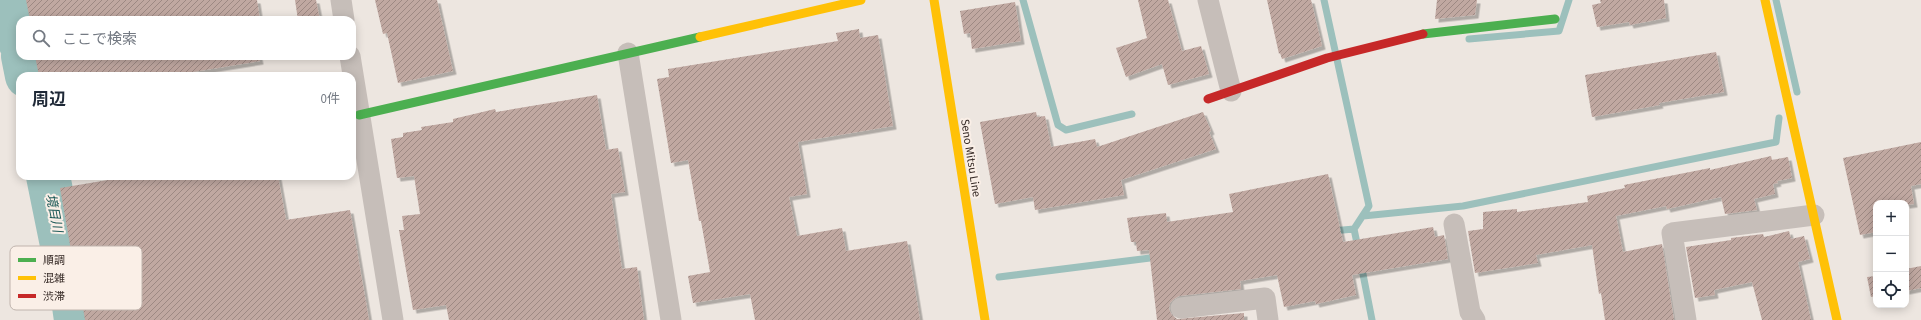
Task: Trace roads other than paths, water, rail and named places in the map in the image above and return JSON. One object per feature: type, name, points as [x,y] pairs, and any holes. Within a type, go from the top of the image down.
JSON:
[{"type":"street","points":[[341,0],[343,16]]},
{"type":"street","points":[[359,115],[861,0]]},
{"type":"street","name":"Seno Mitsu Line","points":[[934,0],[985,320]]},
{"type":"street","points":[[1208,0],[1231,91]]},
{"type":"street","points":[[1765,0],[1837,320]]},
{"type":"street","points":[[1208,99],[1327,58],[1431,32],[1555,19]]},
{"type":"street","points":[[628,53],[670,320]]},
{"type":"street","points":[[351,60],[352,72]]},
{"type":"street","points":[[356,95],[393,320]]},
{"type":"street","points":[[1686,320],[1672,233],[1814,215]]},
{"type":"street","points":[[1454,224],[1470,312],[1475,320]]},
{"type":"street","points":[[1181,308],[1265,298],[1268,320]]},
{"type":"waterway","name":"境目川","points":[[11,0],[16,23]]},
{"type":"waterway","points":[[1023,0],[1058,125],[1066,130],[1132,114]]},
{"type":"waterway","points":[[1324,0],[1369,206],[1354,229],[1358,248]]},
{"type":"waterway","points":[[1469,39],[1559,31],[1569,0]]},
{"type":"waterway","points":[[1776,0],[1797,92]]},
{"type":"waterway","name":"境目川","points":[[24,60],[26,72]]},
{"type":"waterway","points":[[1363,216],[1463,206],[1776,142],[1779,118]]},
{"type":"waterway","name":"境目川","points":[[49,180],[62,246]]},
{"type":"waterway","points":[[1332,231],[1354,229]]},
{"type":"waterway","points":[[999,277],[1158,257]]},
{"type":"waterway","points":[[1361,264],[1372,320]]},
{"type":"waterway","name":"境目川","points":[[75,310],[76,320]]}]
